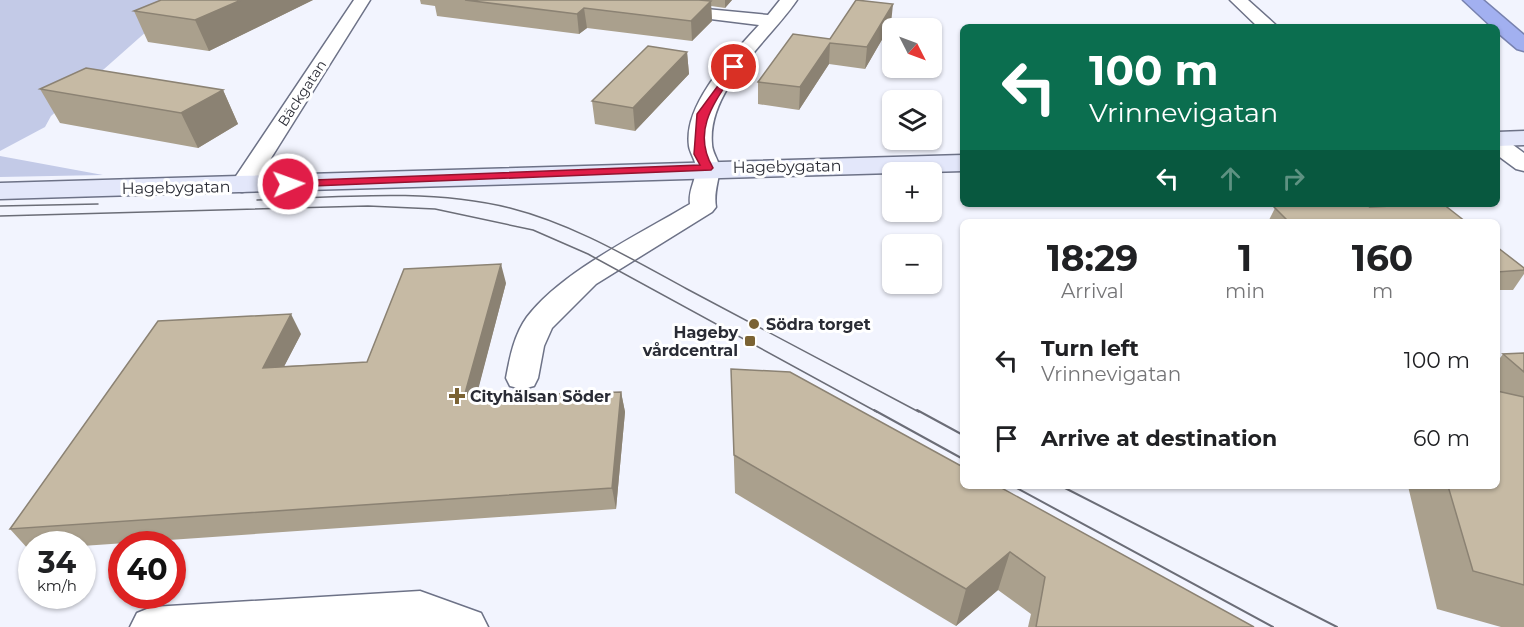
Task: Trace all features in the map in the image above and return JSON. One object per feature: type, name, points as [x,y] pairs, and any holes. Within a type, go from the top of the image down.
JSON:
[{"type":"highway","points":[[1472,0],[1500,24]]},
{"type":"highway","points":[[1497,0],[1524,23]]},
{"type":"highway","points":[[1500,24],[1524,45]]},
{"type":"street","name":"Bäckgatan","points":[[242,185],[362,0]]},
{"type":"street","points":[[522,378],[528,346],[539,323],[586,278],[702,207],[701,192],[708,168],[699,154],[702,114],[724,79],[789,0]]},
{"type":"street","points":[[1238,0],[1266,24]]},
{"type":"street","points":[[649,6],[774,21]]},
{"type":"street","points":[[1500,139],[1524,138]]},
{"type":"street","points":[[1500,146],[1524,164]]},
{"type":"street","name":"Hagebygatan","points":[[0,191],[242,185],[708,168],[960,163]]},
{"type":"street","points":[[152,627],[420,610],[466,627]]},
{"type":"shaded area","points":[[0,0],[182,0],[51,116],[45,127],[0,151]]},
{"type":"shaded area","points":[[0,156],[103,175],[0,177]]},
{"type":"building","points":[[161,0],[241,0],[195,20],[134,11]]},
{"type":"building","points":[[465,0],[711,1],[691,21],[584,8],[577,14]]},
{"type":"building","points":[[856,0],[893,4],[885,18],[882,18],[882,22],[867,47],[830,43],[800,87],[758,82],[793,34],[830,39]]},
{"type":"building","points":[[648,46],[687,52],[633,108],[592,101]]},
{"type":"building","points":[[86,68],[223,90],[181,113],[40,89]]},
{"type":"building","points":[[1274,207],[1447,207],[1462,219],[1286,219]]},
{"type":"building","points":[[1500,249],[1524,268],[1524,270],[1500,272]]},
{"type":"building","points":[[501,264],[464,397],[621,392],[612,488],[10,529],[158,321],[291,314],[263,368],[367,362],[404,269]]},
{"type":"building","points":[[1524,353],[1524,372],[1503,354]]},
{"type":"building","points":[[731,369],[790,372],[960,465],[960,489],[1003,489],[1254,627],[1036,627],[1045,577],[1010,552],[966,589],[734,455]]},
{"type":"building","points":[[1500,392],[1524,397],[1524,585],[1473,571],[1449,489],[1500,489]]},
{"type":"tram line","points":[[257,200],[384,195],[416,196],[479,202],[533,215],[579,232],[623,254],[919,412]]},
{"type":"tram line","points":[[0,206],[98,204]]},
{"type":"tram line","points":[[0,216],[368,206],[435,209],[533,230],[588,254],[877,412]]},
{"type":"tram line","points":[[874,410],[960,457]]},
{"type":"tram line","points":[[917,410],[960,433]]},
{"type":"tram line","points":[[1019,489],[1273,627]]},
{"type":"tram line","points":[[1067,489],[1337,627]]},
{"type":"place","name":"Södra torget","points":[[754,324]]},
{"type":"place","name":"Hageby vårdcentral","points":[[750,341]]},
{"type":"place","name":"Cityhälsan Söder","points":[[457,396]]},
{"type":"route","points":[[288,184],[708,168],[699,154],[702,114],[734,67]]}]
